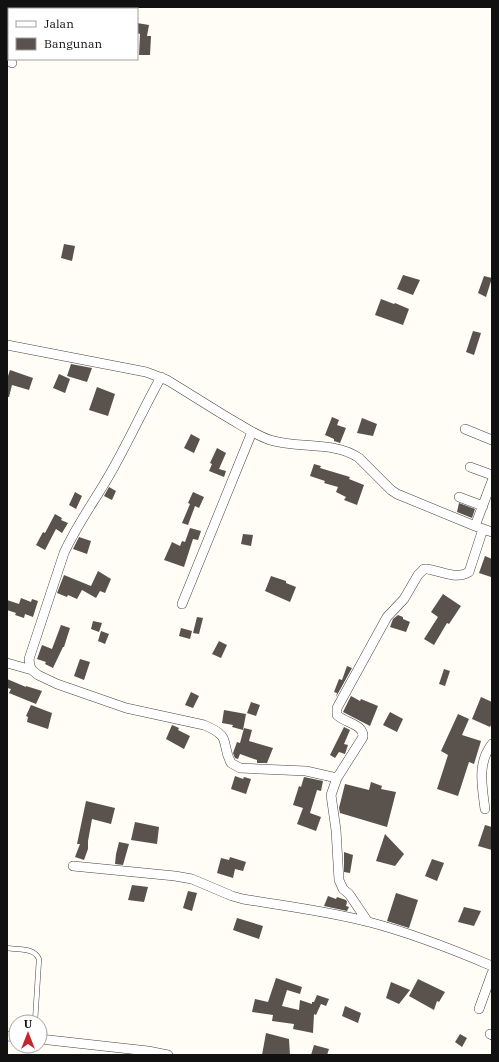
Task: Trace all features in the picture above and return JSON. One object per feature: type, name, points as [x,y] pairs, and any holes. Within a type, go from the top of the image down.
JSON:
[{"type":"street","points":[[7,345],[94,361],[146,372],[161,377],[252,432],[269,440],[283,444],[328,448],[353,454],[359,458],[391,490],[483,529]]},
{"type":"street","points":[[32,670],[29,659],[64,553],[70,540],[116,464],[143,408],[161,377]]},
{"type":"street","points":[[465,430],[492,440]]},
{"type":"street","points":[[182,604],[252,432]]},
{"type":"street","points":[[470,467],[492,475]]},
{"type":"street","points":[[368,922],[349,894],[343,889],[339,880],[336,830],[331,795],[337,778],[363,737],[363,733],[358,727],[337,715],[338,708],[387,617],[404,600],[418,575],[424,569],[454,576],[469,572],[483,529],[483,506],[492,481]]},
{"type":"street","points":[[459,497],[483,506]]},
{"type":"street","points":[[7,663],[32,670],[38,675],[56,684],[126,708],[204,725],[216,730],[222,735],[231,763],[240,768],[306,771],[337,778]]},
{"type":"street","points":[[484,809],[482,764],[492,744]]},
{"type":"street","points":[[73,866],[192,879],[242,899],[307,909],[368,922],[424,939],[492,966]]},
{"type":"street","points":[[479,1009],[488,994],[492,973]]},
{"type":"street","points":[[48,1040],[148,1051],[168,1055]]},
{"type":"lane","points":[[7,948],[33,951],[39,959],[36,1014]]},
{"type":"building","points":[[138,23],[149,25],[147,36],[151,36],[150,55],[139,55],[140,34],[138,33]]},
{"type":"building","points":[[64,244],[75,246],[72,261],[61,258]]},
{"type":"building","points":[[403,275],[420,280],[413,295],[397,289]]},
{"type":"building","points":[[484,276],[492,278],[486,297],[478,293]]},
{"type":"building","points":[[381,299],[409,309],[403,325],[375,315]]},
{"type":"building","points":[[473,331],[481,333],[474,355],[466,352]]},
{"type":"building","points":[[71,364],[92,368],[87,382],[67,376]]},
{"type":"building","points":[[10,370],[33,378],[29,390],[12,385],[9,397],[7,397],[7,379]]},
{"type":"building","points":[[59,374],[70,379],[65,393],[53,388]]},
{"type":"building","points":[[97,387],[115,394],[108,416],[89,410]]},
{"type":"building","points":[[332,417],[339,420],[337,425],[346,428],[340,443],[325,435]]},
{"type":"building","points":[[362,418],[377,424],[373,436],[357,433]]},
{"type":"building","points":[[191,434],[200,439],[194,453],[184,448]]},
{"type":"building","points":[[217,448],[226,453],[219,469],[226,471],[224,477],[209,471],[212,464],[210,463]]},
{"type":"building","points":[[314,464],[321,466],[320,468],[350,477],[349,479],[364,485],[357,505],[344,500],[346,497],[336,492],[338,487],[324,483],[325,481],[310,476]]},
{"type":"building","points":[[109,487],[116,491],[112,500],[104,496]]},
{"type":"building","points":[[75,492],[82,496],[76,509],[69,505]]},
{"type":"building","points":[[193,492],[204,497],[199,508],[195,506],[188,525],[182,523]]},
{"type":"building","points":[[459,503],[475,509],[472,518],[457,512]]},
{"type":"building","points":[[55,514],[62,518],[61,520],[68,523],[62,533],[56,529],[45,550],[36,545],[43,532],[45,533]]},
{"type":"building","points":[[190,528],[201,531],[198,540],[193,539],[184,567],[164,560],[172,542],[180,546],[182,541],[185,542]]},
{"type":"building","points":[[243,534],[253,535],[251,546],[241,544]]},
{"type":"building","points":[[79,537],[91,541],[87,554],[73,549]]},
{"type":"building","points":[[485,556],[492,559],[491,577],[479,573]]},
{"type":"building","points":[[98,571],[111,579],[105,593],[100,591],[96,598],[82,590],[77,599],[68,595],[67,597],[57,593],[64,575],[91,586]]},
{"type":"building","points":[[271,576],[286,581],[286,583],[296,587],[290,602],[265,591]]},
{"type":"building","points":[[443,594],[461,606],[449,624],[447,623],[434,645],[424,639],[438,617],[431,612]]},
{"type":"building","points":[[21,598],[31,602],[32,599],[38,601],[33,617],[25,614],[24,618],[7,610],[7,600],[19,604]]},
{"type":"building","points":[[398,615],[410,622],[406,632],[390,627],[393,619]]},
{"type":"building","points":[[197,617],[203,618],[199,634],[193,633]]},
{"type":"building","points":[[93,621],[102,623],[99,632],[91,629]]},
{"type":"building","points":[[61,625],[70,628],[64,647],[53,668],[45,664],[46,662],[37,659],[42,645],[52,649]]},
{"type":"building","points":[[181,628],[192,631],[190,639],[179,636]]},
{"type":"building","points":[[101,631],[109,634],[105,644],[98,641]]},
{"type":"building","points":[[219,641],[227,645],[221,658],[212,654]]},
{"type":"building","points":[[80,659],[90,662],[84,680],[74,676]]},
{"type":"building","points":[[347,666],[352,668],[336,697],[337,693],[334,692],[339,679],[342,680]]},
{"type":"building","points":[[444,669],[450,671],[445,686],[439,684]]},
{"type":"building","points":[[7,679],[26,687],[42,691],[36,704],[9,693],[11,689],[7,688]]},
{"type":"building","points":[[191,692],[199,696],[193,708],[185,705]]},
{"type":"building","points":[[351,696],[360,701],[361,699],[378,706],[370,726],[343,712]]},
{"type":"building","points":[[481,697],[492,702],[492,723],[490,727],[472,719]]},
{"type":"building","points":[[251,702],[260,705],[256,716],[247,713]]},
{"type":"building","points":[[31,705],[52,713],[48,729],[27,722],[28,717],[26,716]]},
{"type":"building","points":[[224,710],[246,714],[243,730],[232,727],[233,725],[222,723]]},
{"type":"building","points":[[390,712],[403,719],[397,732],[383,725]]},
{"type":"building","points":[[458,714],[469,719],[462,735],[481,741],[474,764],[469,762],[458,796],[437,789],[448,755],[441,751]]},
{"type":"building","points":[[172,725],[190,736],[184,749],[166,739]]},
{"type":"building","points":[[344,727],[350,730],[344,744],[348,745],[345,754],[339,752],[335,758],[330,755]]},
{"type":"building","points":[[244,728],[252,730],[249,741],[273,748],[267,763],[257,763],[257,760],[240,754],[238,759],[235,758],[233,753],[237,742],[240,743]]},
{"type":"building","points":[[235,776],[243,779],[244,777],[251,779],[246,794],[231,789]]},
{"type":"building","points":[[304,777],[323,781],[321,791],[317,790],[310,813],[321,817],[316,831],[297,824],[303,808],[293,805],[299,786],[301,787]]},
{"type":"building","points":[[371,782],[382,786],[381,789],[396,792],[387,827],[340,813],[339,808],[345,784],[369,790]]},
{"type":"building","points":[[86,801],[115,808],[111,824],[92,819],[88,849],[84,860],[75,857],[80,844],[77,844]]},
{"type":"building","points":[[135,822],[159,827],[157,844],[131,840]]},
{"type":"building","points":[[485,825],[492,827],[492,850],[478,846]]},
{"type":"building","points":[[385,834],[404,854],[395,866],[376,861]]},
{"type":"building","points":[[119,842],[129,844],[123,865],[115,864]]},
{"type":"building","points":[[344,852],[353,855],[350,873],[344,872]]},
{"type":"building","points":[[230,857],[246,862],[243,871],[235,869],[233,878],[217,873],[221,858],[229,860]]},
{"type":"building","points":[[432,859],[444,863],[437,881],[425,876]]},
{"type":"building","points":[[132,885],[148,887],[144,902],[128,900]]},
{"type":"building","points":[[188,891],[197,893],[192,911],[183,908]]},
{"type":"building","points":[[396,893],[418,900],[409,928],[387,921]]},
{"type":"building","points":[[328,896],[346,900],[346,906],[349,907],[347,911],[324,906]]},
{"type":"building","points":[[464,907],[481,911],[474,926],[458,922]]},
{"type":"building","points":[[237,918],[263,926],[259,939],[233,930]]},
{"type":"building","points":[[276,978],[302,987],[300,994],[287,990],[282,1006],[299,1010],[300,1000],[312,1004],[317,995],[329,999],[326,1006],[321,1004],[316,1015],[314,1014],[313,1033],[293,1029],[294,1024],[272,1021],[273,1015],[252,1012],[255,999],[268,1002]]},
{"type":"building","points":[[418,979],[445,992],[439,1002],[437,1001],[434,1010],[409,996]]},
{"type":"building","points":[[391,982],[410,990],[399,1004],[386,998]]},
{"type":"building","points":[[345,1006],[361,1013],[358,1023],[342,1016]]},
{"type":"building","points":[[266,1033],[289,1039],[290,1055],[262,1055]]},
{"type":"building","points":[[460,1034],[467,1038],[462,1047],[455,1042]]},
{"type":"building","points":[[314,1045],[329,1049],[327,1055],[311,1055]]}]
